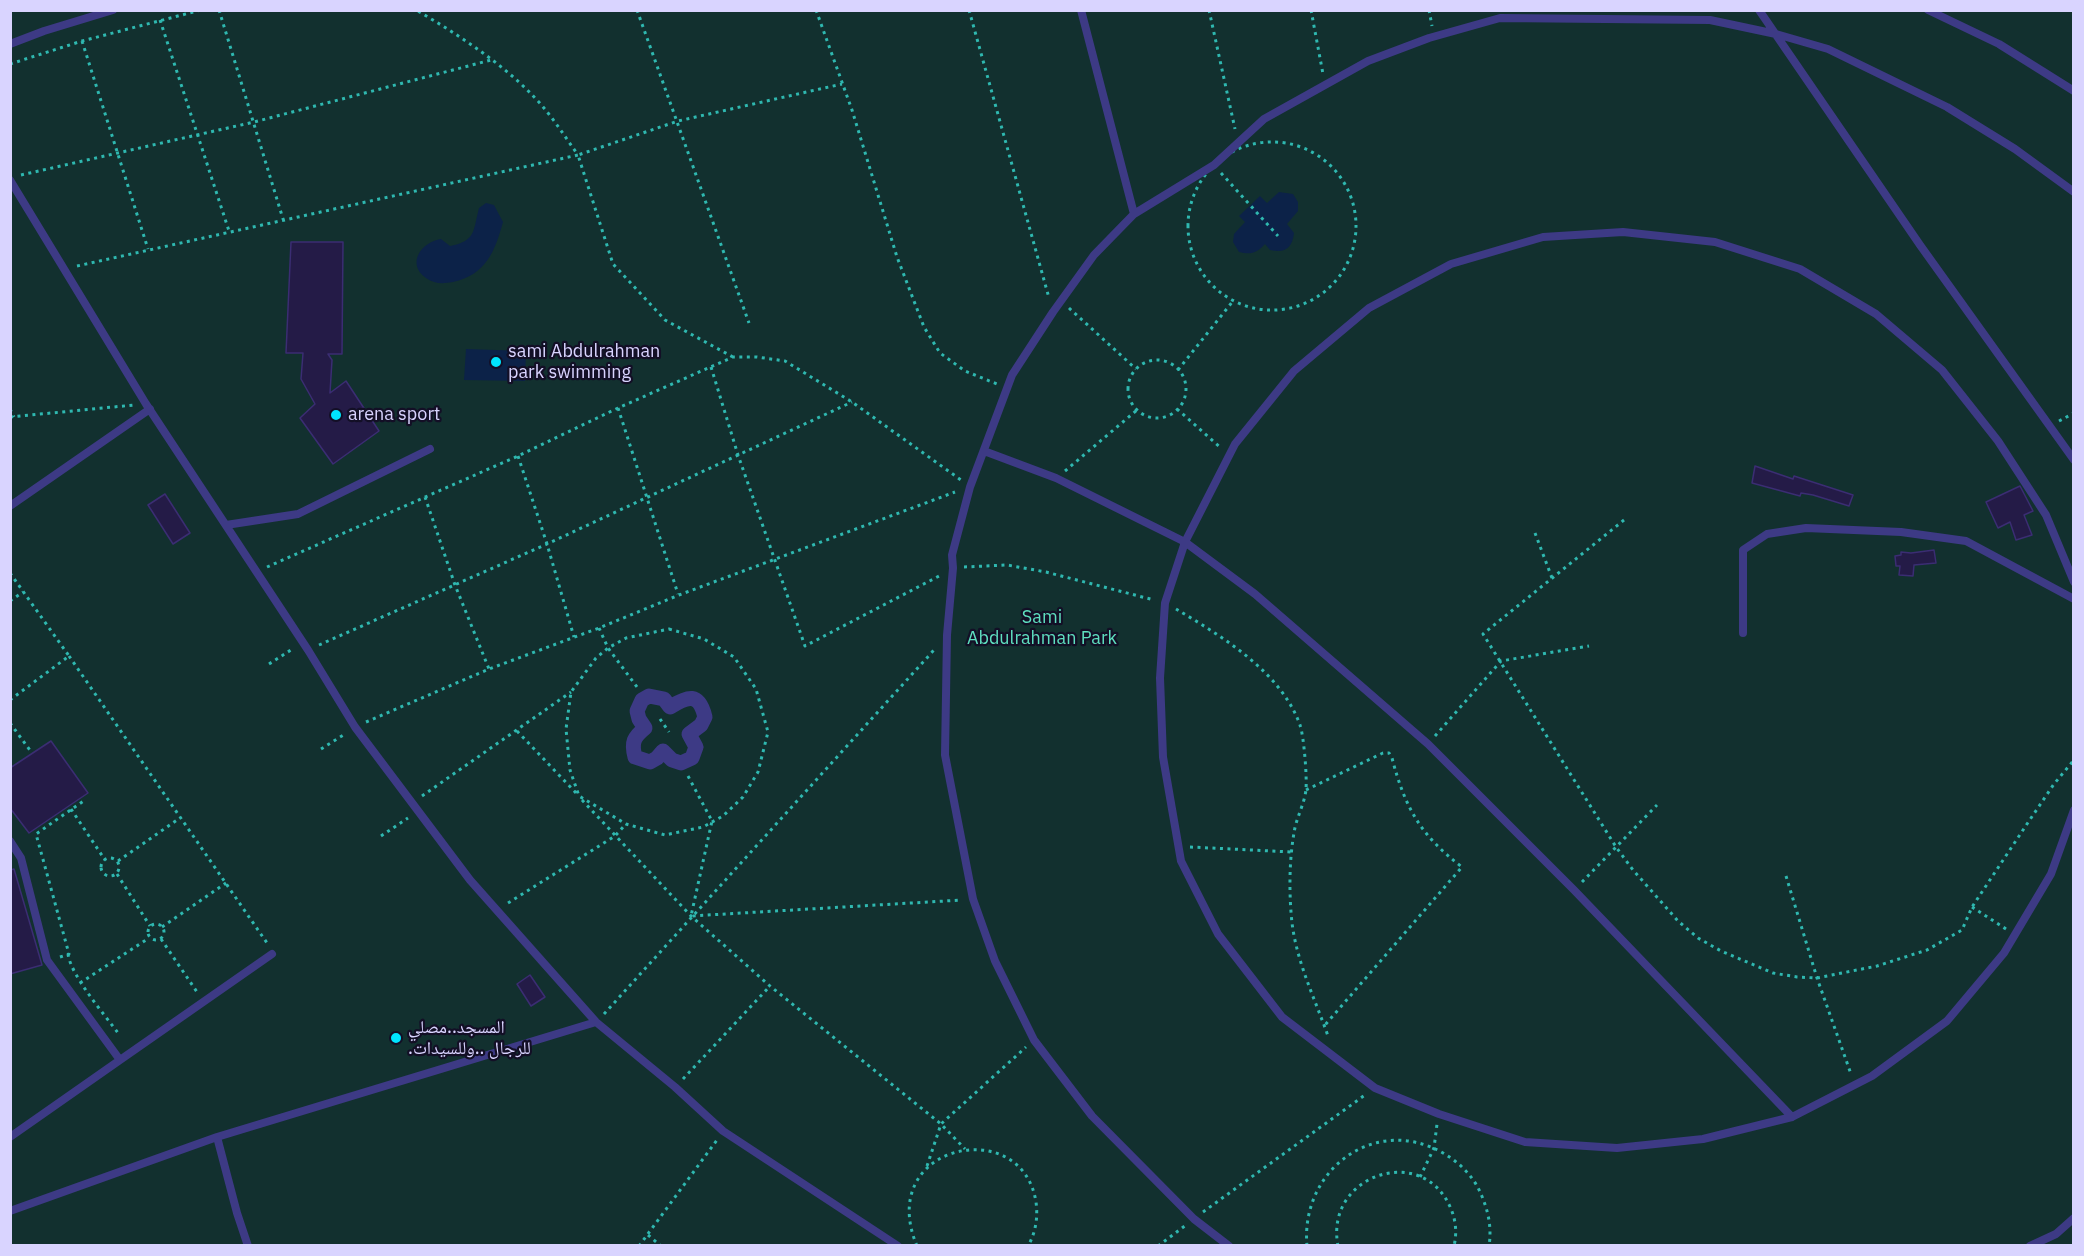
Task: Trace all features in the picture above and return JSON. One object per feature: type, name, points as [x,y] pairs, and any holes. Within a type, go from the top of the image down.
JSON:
[{"type":"street","points":[[649,696],[664,699],[670,707],[686,698],[694,699],[703,706],[705,717],[701,725],[689,734],[696,747],[692,758],[681,763],[672,760],[663,751],[650,762],[635,757],[632,746],[635,737],[645,728],[637,711],[645,698],[649,696]]},
{"type":"lane","points":[[10,44],[112,10]]},
{"type":"lane","points":[[1081,10],[1134,214]]},
{"type":"lane","points":[[1759,10],[1920,245],[2073,460]]},
{"type":"lane","points":[[1928,10],[1999,44],[2073,91]]},
{"type":"lane","points":[[1229,1245],[1194,1219],[1092,1116],[1034,1040],[995,961],[973,899],[945,755],[947,635],[953,568],[952,555],[970,487],[1012,375],[1061,300],[1094,255],[1134,214],[1214,165],[1264,119],[1368,61],[1434,37],[1500,18],[1710,20],[1776,34],[1828,49],[1947,107],[2015,149],[2073,192]]},
{"type":"lane","points":[[10,179],[148,407],[306,646],[355,727],[470,880],[596,1022],[675,1087],[723,1131],[898,1245]]},
{"type":"lane","points":[[2073,582],[2046,515],[1998,441],[1941,370],[1876,314],[1800,269],[1715,242],[1623,232],[1543,237],[1451,264],[1369,308],[1294,371],[1236,444],[1185,542],[1166,603],[1161,678],[1163,757],[1181,861],[1218,934],[1282,1017],[1375,1088],[1439,1114],[1525,1142],[1617,1148],[1703,1139],[1792,1117],[1872,1076],[1947,1021],[2004,953],[2051,874],[2073,810]]},
{"type":"lane","points":[[10,506],[148,407]]},
{"type":"lane","points":[[226,525],[298,514],[430,449]]},
{"type":"lane","points":[[984,451],[1056,478],[1185,542],[1255,594],[1428,744],[1574,890],[1792,1117]]},
{"type":"lane","points":[[1743,633],[1743,550],[1767,534],[1806,528],[1901,532],[1966,541],[2073,599]]},
{"type":"lane","points":[[10,841],[21,858],[47,960],[120,1060]]},
{"type":"lane","points":[[10,1137],[269,956]]},
{"type":"lane","points":[[10,1211],[217,1137],[596,1022]]},
{"type":"lane","points":[[217,1137],[248,1245]]},
{"type":"lane","points":[[2030,1245],[2056,1234],[2073,1218]]},
{"type":"path","points":[[10,64],[82,41],[201,10]]},
{"type":"path","points":[[219,10],[283,219]]},
{"type":"path","points":[[416,10],[441,24],[491,60],[548,112],[578,155],[613,264],[665,320],[733,357]]},
{"type":"path","points":[[637,10],[749,323]]},
{"type":"path","points":[[816,10],[852,110],[897,257],[924,327],[940,353],[965,371],[1007,388]]},
{"type":"path","points":[[969,10],[1053,312]]},
{"type":"path","points":[[1209,10],[1238,142]]},
{"type":"path","points":[[1311,10],[1325,85]]},
{"type":"path","points":[[160,20],[229,231]]},
{"type":"path","points":[[82,41],[148,249]]},
{"type":"path","points":[[10,179],[254,122],[491,60]]},
{"type":"path","points":[[66,269],[578,155],[678,121],[842,84]]},
{"type":"path","points":[[1264,142],[1293,144],[1318,156],[1339,175],[1352,200],[1356,229],[1350,256],[1336,281],[1315,299],[1288,309],[1260,310],[1233,302],[1212,285],[1196,264],[1188,238],[1188,211],[1197,186],[1214,165],[1237,149],[1264,142]]},
{"type":"path","points":[[1214,165],[1278,236]]},
{"type":"path","points":[[1061,300],[1136,369]]},
{"type":"path","points":[[1178,370],[1233,302]]},
{"type":"path","points":[[257,571],[518,456],[733,357],[757,357],[785,361],[852,402],[970,487]]},
{"type":"path","points":[[1162,361],[1178,370],[1185,386],[1182,402],[1177,409],[1170,414],[1153,418],[1137,410],[1128,394],[1131,376],[1136,369],[1144,363],[1162,361]]},
{"type":"path","points":[[711,367],[738,455],[805,646],[953,568],[1007,565],[1046,572],[1166,603],[1210,630],[1252,660],[1284,695],[1300,726],[1306,790],[1297,817],[1292,852],[1292,924],[1300,960],[1329,1037]]},
{"type":"path","points":[[269,664],[306,646],[455,585],[547,544],[852,402]]},
{"type":"path","points":[[10,409],[12,417],[148,407]]},
{"type":"path","points":[[618,408],[679,595]]},
{"type":"path","points":[[1177,409],[1229,455]]},
{"type":"path","points":[[1056,478],[1137,410]]},
{"type":"path","points":[[518,456],[574,637]]},
{"type":"path","points":[[321,749],[355,727],[489,669],[679,595],[970,487]]},
{"type":"path","points":[[425,497],[455,585],[489,669]]},
{"type":"path","points":[[1624,520],[1483,634],[1616,847],[1633,870],[1678,921],[1698,938],[1721,951],[1773,973],[1797,978],[1817,978],[1877,966],[1927,950],[1962,930],[1972,907],[2048,792],[2073,760]]},
{"type":"path","points":[[1535,533],[1552,578]]},
{"type":"path","points":[[10,573],[267,942],[269,956]]},
{"type":"path","points":[[10,602],[23,592]]},
{"type":"path","points":[[599,628],[608,648],[645,698]]},
{"type":"path","points":[[413,802],[571,692],[596,658],[608,648],[626,638],[669,629],[704,639],[734,657],[756,689],[768,732],[758,772],[743,797],[723,816],[702,827],[665,835],[626,824],[579,796],[570,770],[566,729],[571,692]]},
{"type":"path","points":[[596,1022],[947,635]]},
{"type":"path","points":[[1428,744],[1501,661],[1589,646]]},
{"type":"path","points":[[10,700],[69,656]]},
{"type":"path","points":[[10,723],[32,753]]},
{"type":"path","points":[[517,731],[691,916],[770,986],[941,1124],[965,1149]]},
{"type":"path","points":[[1306,790],[1383,753],[1389,753],[1404,799],[1415,817],[1430,839],[1462,867],[1325,1026]]},
{"type":"path","points":[[681,763],[712,821],[691,916]]},
{"type":"path","points":[[85,800],[36,834],[69,962],[131,1052]]},
{"type":"path","points":[[1574,890],[1657,805]]},
{"type":"path","points":[[71,809],[105,860]]},
{"type":"path","points":[[381,836],[419,810]]},
{"type":"path","points":[[117,861],[180,817]]},
{"type":"path","points":[[498,910],[615,836],[626,824]]},
{"type":"path","points":[[1179,846],[1292,852]]},
{"type":"path","points":[[111,858],[117,861],[120,868],[117,874],[112,877],[103,874],[101,868],[105,860],[111,858]]},
{"type":"path","points":[[117,874],[150,926]]},
{"type":"path","points":[[1786,876],[1817,978],[1855,1084]]},
{"type":"path","points":[[162,927],[226,883]]},
{"type":"path","points":[[691,916],[973,899]]},
{"type":"path","points":[[1972,907],[2014,934]]},
{"type":"path","points":[[158,924],[162,927],[164,935],[161,939],[156,941],[149,938],[147,932],[150,926],[158,924]]},
{"type":"path","points":[[69,990],[149,938]]},
{"type":"path","points":[[161,939],[204,1002]]},
{"type":"path","points":[[47,960],[68,954]]},
{"type":"path","points":[[675,1087],[770,986]]},
{"type":"path","points":[[927,1168],[941,1124],[1034,1040]]},
{"type":"path","points":[[1158,1245],[1375,1088]]},
{"type":"path","points":[[1420,1177],[1434,1148],[1439,1114]]},
{"type":"path","points":[[639,1245],[723,1131]]},
{"type":"path","points":[[1307,1245],[1305,1232],[1307,1214],[1313,1197],[1327,1174],[1347,1155],[1363,1147],[1389,1141],[1417,1142],[1434,1148],[1451,1157],[1466,1170],[1477,1185],[1485,1203],[1490,1222],[1489,1245]]},
{"type":"path","points":[[910,1238],[908,1208],[914,1186],[927,1168],[944,1155],[965,1149],[987,1150],[1007,1158],[1024,1173],[1034,1192],[1038,1214],[1034,1236],[1028,1245]]},
{"type":"path","points":[[1338,1245],[1338,1220],[1347,1198],[1354,1189],[1363,1182],[1385,1173],[1397,1172],[1420,1177],[1441,1192],[1449,1203],[1456,1229],[1454,1245]]},
{"type":"path","points":[[910,1230],[917,1245]]},
{"type":"path","points":[[648,1235],[661,1245]]},
{"type":"green space","name":"Sami Abdulrahman Park","points":[[10,11],[2073,11],[2073,1245],[11,1245]]},
{"type":"water","points":[[1279,192],[1293,194],[1298,202],[1298,211],[1287,224],[1294,233],[1292,243],[1284,250],[1270,250],[1265,244],[1254,252],[1239,252],[1233,242],[1234,234],[1245,222],[1239,216],[1260,196],[1267,203]]},
{"type":"water","points":[[486,203],[494,205],[503,222],[492,252],[481,268],[464,279],[453,282],[439,283],[426,278],[417,266],[418,254],[422,249],[427,244],[441,239],[450,246],[465,241],[472,234],[479,208]]},
{"type":"water","points":[[466,349],[526,351],[525,381],[464,380]]},
{"type":"building","points":[[291,242],[343,242],[342,354],[328,354],[332,360],[330,393],[346,381],[379,431],[333,464],[300,418],[315,404],[301,379],[303,353],[286,353]]},
{"type":"building","points":[[1755,466],[1853,495],[1849,506],[1813,495],[1801,493],[1800,496],[1752,483]]},
{"type":"building","points":[[2020,486],[2033,511],[2024,515],[2032,535],[2016,540],[2010,522],[1998,528],[1986,502]]},
{"type":"building","points":[[165,494],[190,533],[173,544],[148,505]]},
{"type":"building","points":[[1934,550],[1936,563],[1914,565],[1913,576],[1899,575],[1900,566],[1896,566],[1895,556],[1901,555],[1901,552]]},
{"type":"building","points":[[51,741],[88,793],[29,833],[10,808],[10,768]]},
{"type":"building","points":[[14,869],[42,965],[10,974],[10,870]]},
{"type":"building","points":[[530,975],[545,997],[531,1006],[517,984]]},
{"type":"place","name":"sami Abdulrahman park swimming","points":[[496,362]]},
{"type":"place","name":"arena sport","points":[[336,415]]},
{"type":"place","name":"المسجد..مصلي .للرجال ..وللسيدات","points":[[396,1038]]}]
